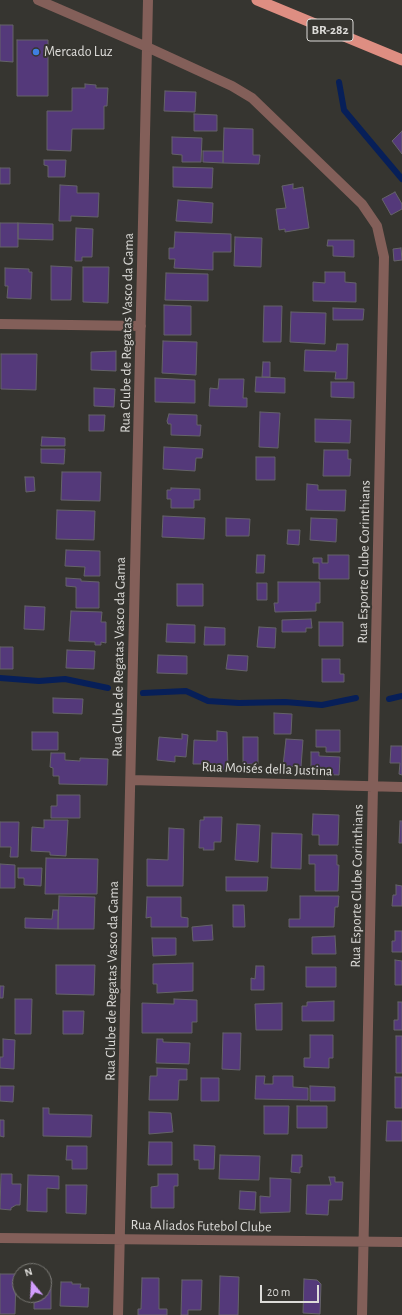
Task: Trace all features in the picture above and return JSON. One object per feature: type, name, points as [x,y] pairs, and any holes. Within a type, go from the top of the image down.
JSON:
[{"type":"highway","name":"BR-282","points":[[257,0],[402,60]]},
{"type":"street","name":"Rua Esporte Clube Corinthians","points":[[38,0],[147,47],[232,86],[252,98],[362,204],[376,226],[384,257],[362,1315]]},
{"type":"street","name":"Rua Clube de Regatas Vasco da Gama","points":[[118,1315],[148,0]]},
{"type":"street","points":[[0,324],[141,326]]},
{"type":"street","name":"Rua Moisés della Justina","points":[[130,780],[402,787]]},
{"type":"street","name":"Rua Aliados Futebol Clube","points":[[0,1238],[402,1242]]},
{"type":"building","points":[[0,25],[13,25],[13,62],[0,61]]},
{"type":"building","points":[[17,40],[48,40],[48,96],[17,96]]},
{"type":"building","points":[[85,84],[96,85],[96,88],[108,88],[107,106],[104,106],[104,129],[72,129],[71,151],[47,150],[47,111],[72,111],[72,88],[85,88]]},
{"type":"building","points":[[165,91],[196,92],[195,112],[164,111]]},
{"type":"building","points":[[194,114],[217,115],[217,131],[194,131]]},
{"type":"building","points":[[224,128],[253,129],[253,155],[260,155],[259,164],[223,163]]},
{"type":"building","points":[[402,131],[402,154],[392,141]]},
{"type":"building","points":[[172,137],[202,138],[201,162],[182,162],[182,155],[172,154]]},
{"type":"building","points":[[203,151],[223,151],[223,163],[203,162]]},
{"type":"building","points":[[44,160],[66,160],[65,177],[48,177],[48,166],[44,165]]},
{"type":"building","points":[[173,167],[213,168],[212,188],[173,187]]},
{"type":"building","points":[[0,168],[10,168],[10,184],[0,184]]},
{"type":"building","points":[[293,184],[293,189],[303,187],[309,228],[285,232],[285,229],[279,230],[276,209],[286,208],[282,186]]},
{"type":"building","points":[[60,185],[77,186],[77,193],[99,193],[98,217],[71,216],[71,221],[59,221]]},
{"type":"building","points":[[395,192],[402,204],[402,209],[391,215],[382,199]]},
{"type":"building","points":[[178,200],[213,203],[212,223],[176,221]]},
{"type":"building","points":[[0,223],[18,223],[18,247],[0,247]]},
{"type":"building","points":[[18,223],[53,224],[53,240],[18,239]]},
{"type":"building","points":[[76,228],[93,229],[92,257],[82,257],[82,261],[75,261]]},
{"type":"building","points":[[175,232],[231,234],[231,252],[213,252],[213,270],[174,268],[175,259],[169,259],[169,248],[174,248]]},
{"type":"building","points":[[235,237],[262,238],[261,267],[234,266]]},
{"type":"building","points":[[328,240],[354,240],[354,257],[333,256],[333,246],[327,246]]},
{"type":"building","points":[[401,248],[402,260],[394,261],[393,249]]},
{"type":"building","points":[[51,266],[72,267],[71,300],[51,300]]},
{"type":"building","points":[[83,267],[109,267],[108,303],[83,302]]},
{"type":"building","points":[[5,268],[29,269],[29,272],[32,272],[31,299],[7,298],[8,286],[5,286]]},
{"type":"building","points":[[325,272],[345,272],[345,282],[356,283],[356,302],[313,301],[313,282],[325,283]]},
{"type":"building","points":[[166,273],[208,274],[208,301],[165,300]]},
{"type":"building","points":[[164,305],[191,306],[191,335],[164,335]]},
{"type":"building","points":[[264,306],[282,306],[281,342],[263,342]]},
{"type":"building","points":[[333,308],[364,309],[363,320],[333,320]]},
{"type":"building","points":[[291,312],[326,313],[325,344],[290,342]]},
{"type":"building","points":[[163,341],[197,342],[196,375],[162,373]]},
{"type":"building","points":[[337,344],[348,344],[347,379],[335,379],[336,372],[304,371],[305,350],[336,351]]},
{"type":"building","points":[[116,351],[116,371],[91,370],[91,352]]},
{"type":"building","points":[[1,354],[37,354],[36,390],[1,389]]},
{"type":"building","points":[[263,362],[270,362],[270,377],[262,377]]},
{"type":"building","points":[[256,377],[285,378],[285,393],[255,392]]},
{"type":"building","points":[[155,378],[195,380],[195,403],[155,402]]},
{"type":"building","points":[[219,379],[244,379],[243,398],[247,398],[247,407],[209,406],[210,388],[218,389]]},
{"type":"building","points":[[331,382],[354,382],[354,398],[331,397]]},
{"type":"building","points":[[94,388],[115,389],[114,407],[94,406]]},
{"type":"building","points":[[260,412],[280,413],[278,448],[259,447]]},
{"type":"building","points":[[169,414],[197,415],[197,425],[201,425],[200,436],[171,435],[171,424],[168,424],[167,421]]},
{"type":"building","points":[[89,415],[105,415],[104,431],[89,431]]},
{"type":"building","points":[[315,419],[351,420],[350,443],[315,442]]},
{"type":"building","points":[[42,437],[65,438],[65,446],[41,446]]},
{"type":"building","points":[[164,447],[203,449],[202,458],[196,458],[195,471],[163,469]]},
{"type":"building","points":[[41,449],[65,449],[64,464],[41,463]]},
{"type":"building","points":[[324,450],[348,450],[348,459],[351,459],[350,476],[323,476]]},
{"type":"building","points":[[256,457],[275,457],[275,480],[256,480]]},
{"type":"building","points":[[62,472],[101,472],[100,501],[61,500]]},
{"type":"building","points":[[25,477],[34,477],[35,491],[26,492]]},
{"type":"building","points":[[307,484],[318,485],[318,490],[346,490],[345,511],[306,510]]},
{"type":"building","points":[[171,488],[200,489],[200,500],[194,500],[194,508],[171,508],[171,499],[167,499],[167,490],[171,490]]},
{"type":"building","points":[[57,510],[95,511],[94,540],[56,539]]},
{"type":"building","points":[[163,516],[205,518],[204,539],[162,537]]},
{"type":"building","points":[[226,518],[250,519],[249,536],[226,536]]},
{"type":"building","points":[[311,518],[337,519],[336,542],[310,540]]},
{"type":"building","points":[[288,530],[300,530],[299,545],[287,544]]},
{"type":"building","points":[[66,550],[100,551],[100,576],[84,576],[85,567],[65,566]]},
{"type":"building","points":[[257,555],[265,555],[264,573],[256,573]]},
{"type":"building","points":[[328,555],[349,555],[349,579],[319,579],[319,563],[313,563],[313,558],[322,558],[322,563],[328,563]]},
{"type":"building","points":[[66,578],[99,582],[99,608],[76,608],[76,587],[66,586]]},
{"type":"building","points":[[278,582],[320,582],[320,603],[316,603],[316,611],[275,612],[274,603],[278,603]]},
{"type":"building","points":[[257,583],[267,583],[267,600],[257,600]]},
{"type":"building","points":[[177,584],[203,584],[203,606],[177,606]]},
{"type":"building","points":[[25,606],[45,607],[44,630],[24,629]]},
{"type":"building","points":[[71,611],[102,612],[101,622],[106,622],[106,643],[101,642],[101,645],[95,645],[95,642],[69,641]]},
{"type":"building","points":[[311,619],[312,628],[306,628],[306,632],[282,632],[282,620]]},
{"type":"building","points":[[319,622],[343,622],[343,646],[319,646]]},
{"type":"building","points":[[167,624],[195,625],[195,643],[166,642]]},
{"type":"building","points":[[205,627],[225,628],[225,645],[204,645]]},
{"type":"building","points":[[259,627],[276,628],[275,648],[257,647]]},
{"type":"building","points":[[0,647],[13,647],[13,669],[0,669]]},
{"type":"building","points":[[67,650],[95,651],[94,669],[66,668]]},
{"type":"building","points":[[158,655],[187,656],[187,674],[157,673]]},
{"type":"building","points":[[228,655],[248,656],[247,671],[226,669]]},
{"type":"building","points":[[322,659],[340,659],[340,674],[344,674],[344,682],[322,682]]},
{"type":"building","points":[[53,698],[83,699],[82,714],[53,713]]},
{"type":"building","points":[[274,713],[292,714],[291,734],[274,734]]},
{"type":"building","points":[[316,730],[340,730],[340,752],[326,752],[326,747],[316,747]]},
{"type":"building","points":[[217,731],[227,732],[228,770],[216,770],[216,764],[193,764],[194,740],[217,741]]},
{"type":"building","points":[[32,732],[58,732],[58,750],[32,750]]},
{"type":"building","points":[[182,734],[188,735],[186,757],[175,756],[175,762],[157,760],[159,737],[182,739]]},
{"type":"building","points":[[243,737],[258,737],[258,764],[243,764]]},
{"type":"building","points":[[286,739],[303,740],[301,767],[283,766]]},
{"type":"building","points":[[391,746],[402,746],[402,775],[399,774],[400,763],[390,763]]},
{"type":"building","points":[[311,752],[319,752],[319,756],[340,757],[339,775],[311,774]]},
{"type":"building","points":[[51,753],[65,753],[65,760],[80,761],[80,758],[108,759],[107,785],[59,784],[59,776],[53,776],[53,768],[50,767]]},
{"type":"building","points":[[57,795],[80,795],[80,818],[51,818],[51,806],[57,806]]},
{"type":"building","points":[[313,814],[339,815],[338,845],[319,845],[319,835],[312,835]]},
{"type":"building","points":[[204,817],[222,817],[221,842],[214,842],[214,850],[203,850],[204,848],[199,848],[200,820],[204,820]]},
{"type":"building","points":[[44,820],[68,820],[66,856],[50,855],[50,852],[31,851],[32,827],[44,828]]},
{"type":"building","points":[[400,821],[402,821],[402,843],[399,843]]},
{"type":"building","points":[[0,822],[19,822],[18,857],[10,857],[11,847],[0,847]]},
{"type":"building","points":[[237,824],[260,825],[258,862],[235,860]]},
{"type":"building","points":[[169,828],[184,829],[183,886],[147,886],[147,859],[168,860]]},
{"type":"building","points":[[272,833],[302,834],[301,869],[271,868]]},
{"type":"building","points":[[309,855],[337,855],[337,865],[339,865],[338,891],[315,891],[315,864],[309,864]]},
{"type":"building","points":[[46,858],[98,859],[97,894],[45,894]]},
{"type":"building","points":[[0,864],[15,865],[15,888],[0,888]]},
{"type":"building","points":[[18,868],[42,868],[41,886],[24,885],[24,878],[18,878]]},
{"type":"building","points":[[226,877],[268,877],[267,891],[226,891]]},
{"type":"building","points":[[396,885],[402,886],[402,906],[392,906],[393,895],[396,895]]},
{"type":"building","points":[[59,896],[95,897],[94,929],[58,929]]},
{"type":"building","points":[[300,896],[339,896],[338,907],[335,907],[334,927],[289,927],[289,919],[300,919]]},
{"type":"building","points":[[147,897],[181,897],[181,917],[188,918],[188,927],[151,927],[151,917],[146,918]]},
{"type":"building","points":[[233,905],[244,905],[245,927],[233,927]]},
{"type":"building","points":[[53,910],[58,910],[58,929],[25,928],[25,918],[52,919]]},
{"type":"building","points":[[212,925],[213,940],[193,941],[192,927]]},
{"type":"building","points":[[395,931],[402,931],[402,952],[392,952],[392,941],[395,941]]},
{"type":"building","points":[[335,936],[336,954],[312,954],[312,937]]},
{"type":"building","points":[[152,938],[176,938],[176,955],[153,956]]},
{"type":"building","points":[[395,960],[402,961],[402,985],[395,985]]},
{"type":"building","points":[[193,963],[193,991],[157,993],[157,984],[153,984],[153,964]]},
{"type":"building","points":[[56,965],[95,965],[94,995],[56,994]]},
{"type":"building","points":[[256,966],[264,966],[264,990],[251,990],[251,978],[255,979]]},
{"type":"building","points":[[306,967],[336,967],[336,987],[306,987]]},
{"type":"building","points":[[0,986],[4,986],[3,998],[0,998]]},
{"type":"building","points":[[15,999],[32,999],[31,1034],[15,1034]]},
{"type":"building","points":[[174,999],[197,1000],[197,1022],[192,1022],[192,1033],[142,1033],[142,1003],[174,1004]]},
{"type":"building","points":[[334,1001],[334,1021],[302,1021],[302,1006],[307,1006],[307,1002]]},
{"type":"building","points":[[398,1002],[402,1002],[402,1030],[394,1030],[394,1020],[398,1020]]},
{"type":"building","points":[[282,1003],[282,1030],[256,1030],[255,1004]]},
{"type":"building","points":[[63,1011],[84,1011],[83,1034],[63,1034]]},
{"type":"building","points":[[223,1033],[241,1033],[240,1070],[222,1069]]},
{"type":"building","points":[[310,1035],[333,1035],[333,1058],[329,1058],[329,1068],[304,1067],[304,1058],[310,1058]]},
{"type":"building","points":[[396,1036],[402,1036],[402,1073],[396,1073]]},
{"type":"building","points":[[3,1039],[15,1040],[14,1069],[0,1068],[0,1057],[3,1057]]},
{"type":"building","points":[[157,1039],[163,1039],[163,1042],[190,1043],[189,1064],[156,1063]]},
{"type":"building","points":[[157,1068],[187,1069],[187,1080],[179,1080],[178,1100],[149,1100],[150,1076],[157,1076]]},
{"type":"building","points":[[256,1076],[265,1076],[264,1084],[273,1084],[273,1076],[293,1076],[293,1087],[308,1088],[308,1100],[255,1099]]},
{"type":"building","points":[[395,1077],[402,1077],[402,1108],[395,1108]]},
{"type":"building","points":[[201,1078],[219,1078],[219,1101],[201,1101]]},
{"type":"building","points":[[0,1086],[14,1086],[13,1102],[0,1101]]},
{"type":"building","points":[[310,1086],[335,1087],[335,1101],[310,1101]]},
{"type":"building","points":[[264,1106],[289,1106],[288,1134],[264,1134]]},
{"type":"building","points":[[297,1106],[327,1106],[327,1128],[297,1128]]},
{"type":"building","points":[[43,1108],[49,1108],[49,1114],[92,1115],[91,1137],[43,1136]]},
{"type":"building","points":[[149,1112],[171,1113],[173,1132],[149,1134]]},
{"type":"building","points":[[0,1120],[4,1120],[4,1137],[0,1136]]},
{"type":"building","points":[[387,1121],[402,1121],[402,1141],[386,1141]]},
{"type":"building","points":[[149,1142],[172,1142],[172,1165],[148,1165]]},
{"type":"building","points":[[194,1145],[215,1146],[214,1169],[199,1169],[199,1160],[194,1160]]},
{"type":"building","points":[[67,1146],[87,1146],[87,1169],[72,1169],[72,1160],[66,1160]]},
{"type":"building","points":[[220,1155],[260,1156],[259,1180],[219,1179]]},
{"type":"building","points":[[292,1155],[302,1155],[302,1167],[300,1167],[300,1173],[291,1172]]},
{"type":"building","points":[[1,1174],[12,1174],[12,1184],[21,1184],[20,1205],[16,1205],[11,1208],[11,1210],[0,1209]]},
{"type":"building","points":[[158,1174],[178,1174],[178,1186],[174,1186],[174,1208],[151,1208],[151,1187],[158,1186]]},
{"type":"building","points":[[28,1175],[59,1176],[59,1189],[47,1188],[47,1212],[27,1211]]},
{"type":"building","points":[[329,1177],[335,1177],[335,1182],[343,1182],[342,1200],[329,1200],[328,1215],[306,1214],[307,1185],[331,1185]]},
{"type":"building","points":[[270,1178],[291,1179],[290,1212],[260,1213],[260,1196],[270,1197]]},
{"type":"building","points":[[66,1185],[87,1185],[86,1214],[66,1213]]},
{"type":"building","points":[[240,1191],[256,1192],[255,1210],[239,1209]]},
{"type":"building","points":[[0,1274],[12,1274],[12,1303],[15,1303],[15,1314],[0,1314]]},
{"type":"building","points":[[220,1276],[239,1277],[238,1315],[219,1315]]},
{"type":"building","points":[[142,1278],[159,1278],[159,1309],[167,1309],[167,1315],[138,1315],[138,1309],[141,1309]]},
{"type":"building","points":[[304,1279],[317,1280],[321,1284],[320,1314],[303,1313]]},
{"type":"building","points":[[182,1280],[202,1280],[201,1310],[188,1310],[188,1315],[181,1315]]},
{"type":"building","points":[[61,1282],[72,1282],[72,1284],[81,1284],[80,1288],[89,1288],[88,1307],[60,1306]]},
{"type":"building","points":[[34,1303],[51,1303],[51,1309],[34,1309]]},
{"type":"waterway","points":[[339,82],[344,110],[402,179]]},
{"type":"waterway","points":[[0,678],[39,681],[65,679],[108,688]]},
{"type":"waterway","points":[[143,693],[186,691],[208,701],[239,703],[285,702],[322,705],[356,698]]},
{"type":"waterway","points":[[389,699],[402,696]]},
{"type":"place","name":"Mercado Luz","points":[[36,52]]}]
